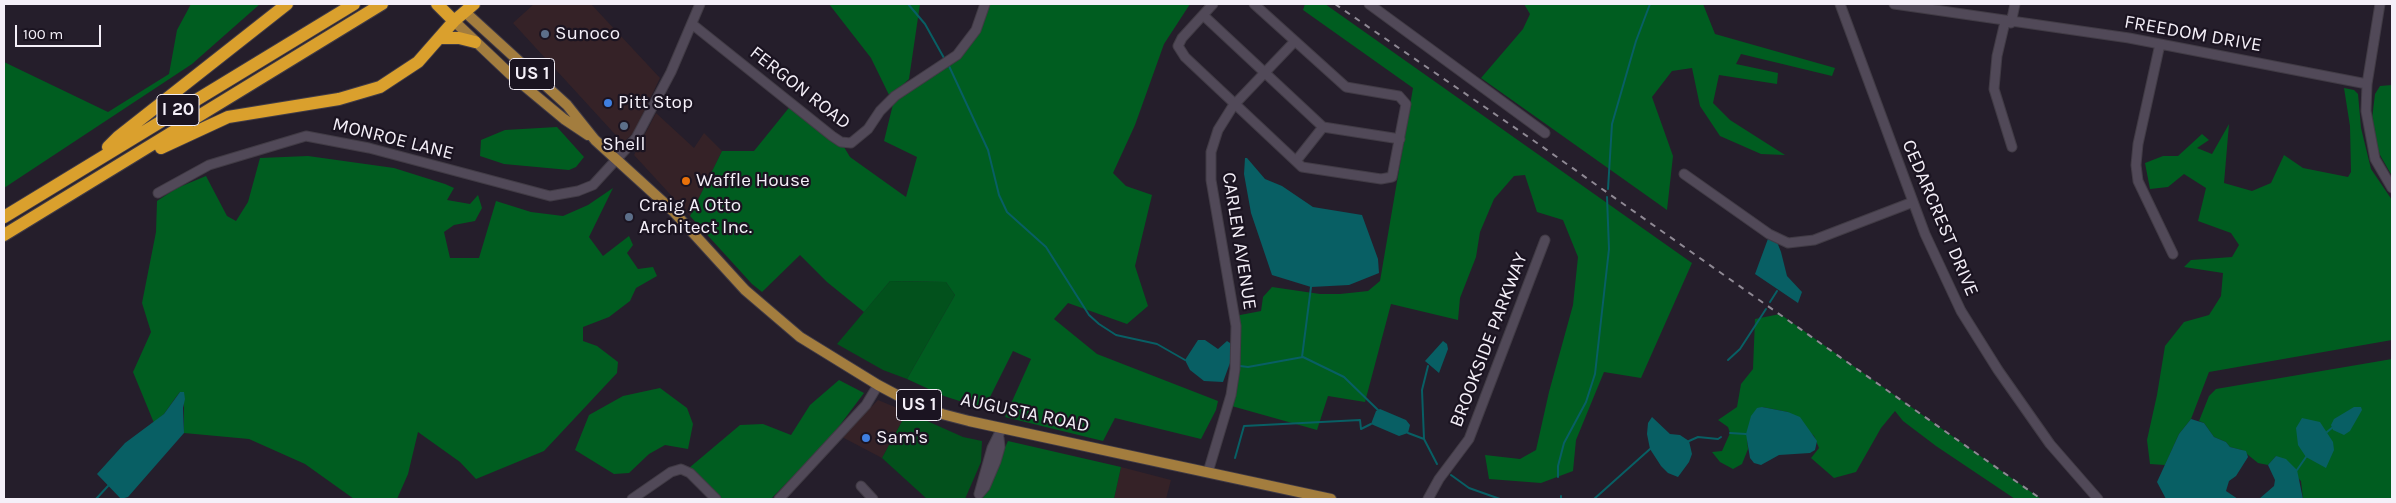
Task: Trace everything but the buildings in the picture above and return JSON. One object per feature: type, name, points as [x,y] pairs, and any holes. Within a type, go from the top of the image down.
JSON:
[{"type":"highway","points":[[94,162],[118,137],[287,4]]},
{"type":"highway","name":"I 20","points":[[4,217],[354,4]]},
{"type":"highway","name":"I 20","points":[[4,235],[382,4]]},
{"type":"highway","name":"AUGUSTA ROAD","points":[[437,4],[454,21]]},
{"type":"highway","points":[[119,165],[228,117],[340,98],[380,86],[418,62],[465,6]]},
{"type":"highway","points":[[440,38],[459,38],[475,42]]},
{"type":"main road","name":"AUGUSTA ROAD","points":[[465,6],[568,105],[595,140],[673,211],[744,290],[786,326],[816,348],[878,385],[910,402],[1001,433],[1208,472],[1331,499]]},
{"type":"main road","name":"AUGUSTA ROAD","points":[[454,21],[475,42],[564,119],[595,140]]},
{"type":"street","name":"MONROE LANE","points":[[158,193],[209,165],[306,136],[369,148],[550,196],[578,191],[593,185],[636,138],[671,72],[700,4]]},
{"type":"street","name":"FERGON ROAD","points":[[692,24],[832,136],[841,142],[851,143],[868,129],[883,107],[895,96],[957,55],[976,30],[985,4]]},
{"type":"street","points":[[1213,4],[1182,38],[1178,46],[1185,57],[1302,167],[1381,179],[1392,177],[1406,104],[1399,96],[1346,87],[1254,4]]},
{"type":"street","points":[[1369,4],[1545,133]]},
{"type":"street","name":"CEDARCREST DRIVE","points":[[1840,4],[1913,202],[1941,271],[1981,344],[2050,444],[2098,499]]},
{"type":"street","name":"FREEDOM DRIVE","points":[[1894,4],[2160,44],[2367,84]]},
{"type":"street","points":[[2012,147],[1994,89],[1997,56],[2015,4]]},
{"type":"street","points":[[2380,4],[2367,84],[2366,111],[2370,141],[2379,167],[2392,188]]},
{"type":"street","points":[[1203,15],[1323,127],[1400,139]]},
{"type":"street","name":"CARLEN AVENUE","points":[[1208,472],[1231,395],[1235,369],[1236,326],[1211,180],[1211,152],[1218,130],[1235,104],[1295,41]]},
{"type":"street","points":[[2160,44],[2138,144],[2136,165],[2138,181],[2173,254]]},
{"type":"street","points":[[1296,161],[1323,127]]},
{"type":"street","points":[[1684,174],[1774,237],[1788,243],[1814,240],[1913,202]]},
{"type":"street","name":"BROOKSIDE PARKWAY","points":[[1428,499],[1439,479],[1469,439],[1545,240]]},
{"type":"street","points":[[779,499],[866,405],[878,385]]},
{"type":"street","points":[[978,496],[992,448],[1001,433]]},
{"type":"street","points":[[632,499],[671,472],[681,469],[690,473],[716,499]]},
{"type":"street","points":[[861,486],[873,499]]},
{"type":"shaded area","points":[[534,4],[591,4],[660,78],[634,132],[623,143],[513,23]]},
{"type":"shaded area","points":[[656,113],[694,148],[704,133],[722,151],[690,216],[634,155]]},
{"type":"shaded area","points":[[1245,158],[1265,179],[1282,186],[1313,207],[1362,215],[1378,259],[1379,273],[1349,285],[1311,287],[1272,275],[1251,213],[1244,174]]},
{"type":"shaded area","points":[[1769,236],[1777,242],[1787,276],[1802,292],[1798,303],[1755,274]]},
{"type":"shaded area","points":[[1198,340],[1205,340],[1218,349],[1227,341],[1233,345],[1230,363],[1223,382],[1204,381],[1190,370],[1185,360]]},
{"type":"shaded area","points":[[1443,341],[1447,344],[1448,349],[1439,373],[1425,361]]},
{"type":"shaded area","points":[[180,392],[184,392],[185,399],[183,408],[184,433],[128,497],[121,499],[97,474],[125,443],[164,414]]},
{"type":"shaded area","points":[[878,400],[907,412],[882,458],[842,437]]},
{"type":"shaded area","points":[[1762,407],[1788,412],[1800,417],[1817,441],[1815,450],[1810,453],[1779,455],[1761,465],[1754,463],[1750,458],[1746,434],[1751,416],[1757,408]]},
{"type":"shaded area","points":[[2354,407],[2361,407],[2362,410],[2350,431],[2344,435],[2333,430],[2331,425],[2334,419]]},
{"type":"shaded area","points":[[1380,409],[1406,420],[1410,425],[1408,433],[1399,436],[1371,424],[1376,411]]},
{"type":"shaded area","points":[[1652,417],[1670,434],[1680,435],[1689,441],[1692,454],[1689,462],[1678,477],[1668,473],[1661,466],[1650,449],[1647,434],[1648,423]]},
{"type":"shaded area","points":[[2302,418],[2320,422],[2333,442],[2334,450],[2326,468],[2306,457],[2298,445],[2296,428]]},
{"type":"shaded area","points":[[2191,419],[2204,423],[2214,437],[2226,442],[2230,447],[2246,451],[2248,457],[2236,476],[2229,481],[2226,491],[2238,499],[2166,499],[2157,482],[2179,434]]},
{"type":"shaded area","points":[[2276,456],[2286,459],[2297,470],[2303,499],[2259,499],[2274,486],[2275,480],[2268,465]]},
{"type":"shaded area","points":[[1121,467],[1171,480],[1166,499],[1114,499]]},
{"type":"green space","points":[[191,4],[260,4],[192,64],[4,188],[4,62],[108,112],[169,74],[177,30]]},
{"type":"green space","points":[[829,4],[920,4],[909,79],[890,97],[871,58]]},
{"type":"green space","points":[[985,4],[1190,4],[1164,44],[1135,125],[1113,173],[1126,186],[1152,195],[1135,266],[1148,306],[1127,324],[1068,303],[1054,319],[1097,354],[1218,401],[1216,410],[1201,439],[1115,418],[1103,441],[1005,417],[1031,359],[1013,351],[984,409],[944,396],[907,379],[955,295],[946,282],[890,281],[864,312],[827,282],[800,255],[762,292],[752,284],[690,216],[722,151],[754,151],[792,104],[841,142],[850,157],[906,197],[917,157],[884,141],[895,96],[964,47]]},
{"type":"green space","points":[[1305,4],[1325,4],[1692,263],[1641,378],[1604,372],[1576,440],[1573,471],[1541,483],[1489,479],[1485,455],[1520,459],[1536,450],[1549,392],[1573,305],[1578,257],[1563,220],[1537,212],[1525,175],[1514,176],[1494,199],[1480,232],[1476,257],[1460,298],[1458,320],[1391,304],[1365,402],[1328,396],[1317,430],[1228,405],[1235,316],[1261,311],[1263,297],[1272,287],[1320,294],[1340,294],[1368,291],[1380,281],[1413,88],[1303,10]]},
{"type":"green space","points":[[1524,4],[1703,4],[1715,34],[1835,68],[1832,76],[1741,54],[1736,64],[1778,73],[1777,84],[1719,75],[1713,103],[1730,120],[1785,155],[1761,154],[1720,136],[1700,106],[1692,68],[1672,71],[1652,97],[1673,156],[1667,210],[1481,78],[1523,29],[1530,14]]},
{"type":"green space","points":[[2392,85],[2392,176],[2380,155],[2371,127],[2375,94],[2380,86]]},
{"type":"green space","points":[[2344,88],[2354,90],[2358,94],[2361,128],[2371,169],[2392,200],[2392,340],[2209,372],[2191,419],[2179,434],[2165,465],[2150,464],[2147,440],[2165,346],[2184,322],[2209,315],[2221,296],[2223,273],[2184,267],[2191,260],[2232,257],[2239,245],[2231,233],[2198,221],[2206,188],[2184,174],[2168,187],[2150,189],[2145,163],[2163,156],[2178,156],[2202,134],[2209,140],[2197,148],[2212,154],[2229,124],[2224,183],[2252,191],[2271,183],[2284,155],[2303,168],[2348,177],[2351,172],[2350,126]]},
{"type":"green space","points":[[557,127],[584,157],[576,167],[569,170],[504,164],[480,156],[481,140],[505,130]]},
{"type":"green space","points":[[308,156],[394,168],[445,184],[454,188],[447,200],[470,204],[478,195],[482,208],[475,221],[454,225],[444,232],[450,258],[479,258],[496,201],[531,212],[563,216],[588,205],[613,188],[589,237],[603,256],[629,236],[633,245],[627,253],[638,269],[653,267],[657,276],[636,288],[630,301],[609,317],[583,327],[583,341],[597,346],[618,362],[617,373],[544,451],[476,479],[460,462],[418,432],[408,474],[397,499],[354,499],[305,464],[249,439],[184,433],[184,392],[180,392],[164,414],[154,423],[133,372],[151,332],[142,303],[156,232],[157,201],[177,188],[206,176],[227,216],[236,221],[248,202],[260,158]]},
{"type":"green space","points":[[890,281],[946,282],[955,295],[907,379],[883,370],[837,344]]},
{"type":"green space","points":[[1780,314],[2041,499],[2015,499],[1936,446],[1903,421],[1895,411],[1881,428],[1856,472],[1834,478],[1811,458],[1819,448],[1814,436],[1788,412],[1762,407],[1747,438],[1748,449],[1742,464],[1733,469],[1720,462],[1712,452],[1722,451],[1730,433],[1728,427],[1718,420],[1737,407],[1741,384],[1753,369],[1755,319]]},
{"type":"green space","points":[[2392,359],[2392,499],[2303,499],[2301,481],[2276,456],[2268,465],[2258,463],[2242,450],[2230,447],[2226,442],[2214,437],[2204,423],[2199,421],[2209,396],[2216,389]]},
{"type":"green space","points":[[839,380],[864,393],[831,437],[771,499],[721,499],[689,468],[740,425],[763,424],[791,435],[810,405]]},
{"type":"green space","points":[[660,388],[687,408],[693,424],[688,449],[665,445],[649,454],[629,473],[614,474],[575,450],[589,415],[623,396]]},
{"type":"green space","points":[[907,412],[963,437],[982,441],[981,462],[965,499],[927,499],[882,458]]},
{"type":"green space","points":[[1008,441],[1121,467],[1114,499],[982,499]]},
{"type":"waterway","points":[[908,4],[925,24],[944,58]]},
{"type":"waterway","points":[[1608,189],[1612,124],[1636,41],[1650,4]]},
{"type":"waterway","points":[[949,66],[988,150],[999,195],[1007,212],[1046,247],[1089,315],[1116,335],[1157,344],[1185,360]]},
{"type":"waterway","points":[[1558,477],[1558,466],[1564,443],[1586,402],[1595,374],[1609,249],[1607,197]]},
{"type":"waterway","points":[[1302,357],[1311,287]]},
{"type":"waterway","points":[[1770,302],[1777,291]]},
{"type":"waterway","points":[[1728,360],[1740,349],[1766,309]]},
{"type":"waterway","points":[[1240,366],[1248,367],[1303,357],[1344,377],[1378,410]]},
{"type":"waterway","points":[[1428,366],[1422,390],[1424,439],[1437,464]]},
{"type":"waterway","points":[[1235,458],[1244,426],[1360,420],[1361,429],[1371,424]]},
{"type":"waterway","points":[[2327,432],[2333,427]]},
{"type":"waterway","points":[[1408,433],[1424,439]]},
{"type":"waterway","points":[[1730,433],[1746,434]]},
{"type":"waterway","points":[[1689,441],[1698,437],[1718,439],[1721,437]]},
{"type":"waterway","points":[[1594,499],[1650,449]]},
{"type":"waterway","points":[[2297,470],[2306,457]]},
{"type":"waterway","points":[[1451,475],[1469,488],[1500,499]]},
{"type":"waterway","points":[[96,499],[108,486]]},
{"type":"railway","points":[[1335,4],[1537,143],[2041,499]]},
{"type":"place","name":"Sunoco","points":[[545,34]]},
{"type":"place","name":"Pitt Stop","points":[[608,103]]},
{"type":"place","name":"Shell","points":[[624,126]]},
{"type":"place","name":"Waffle House","points":[[686,181]]},
{"type":"place","name":"Craig A Otto Architect Inc.","points":[[629,217]]},
{"type":"place","name":"Sam's","points":[[866,438]]}]
